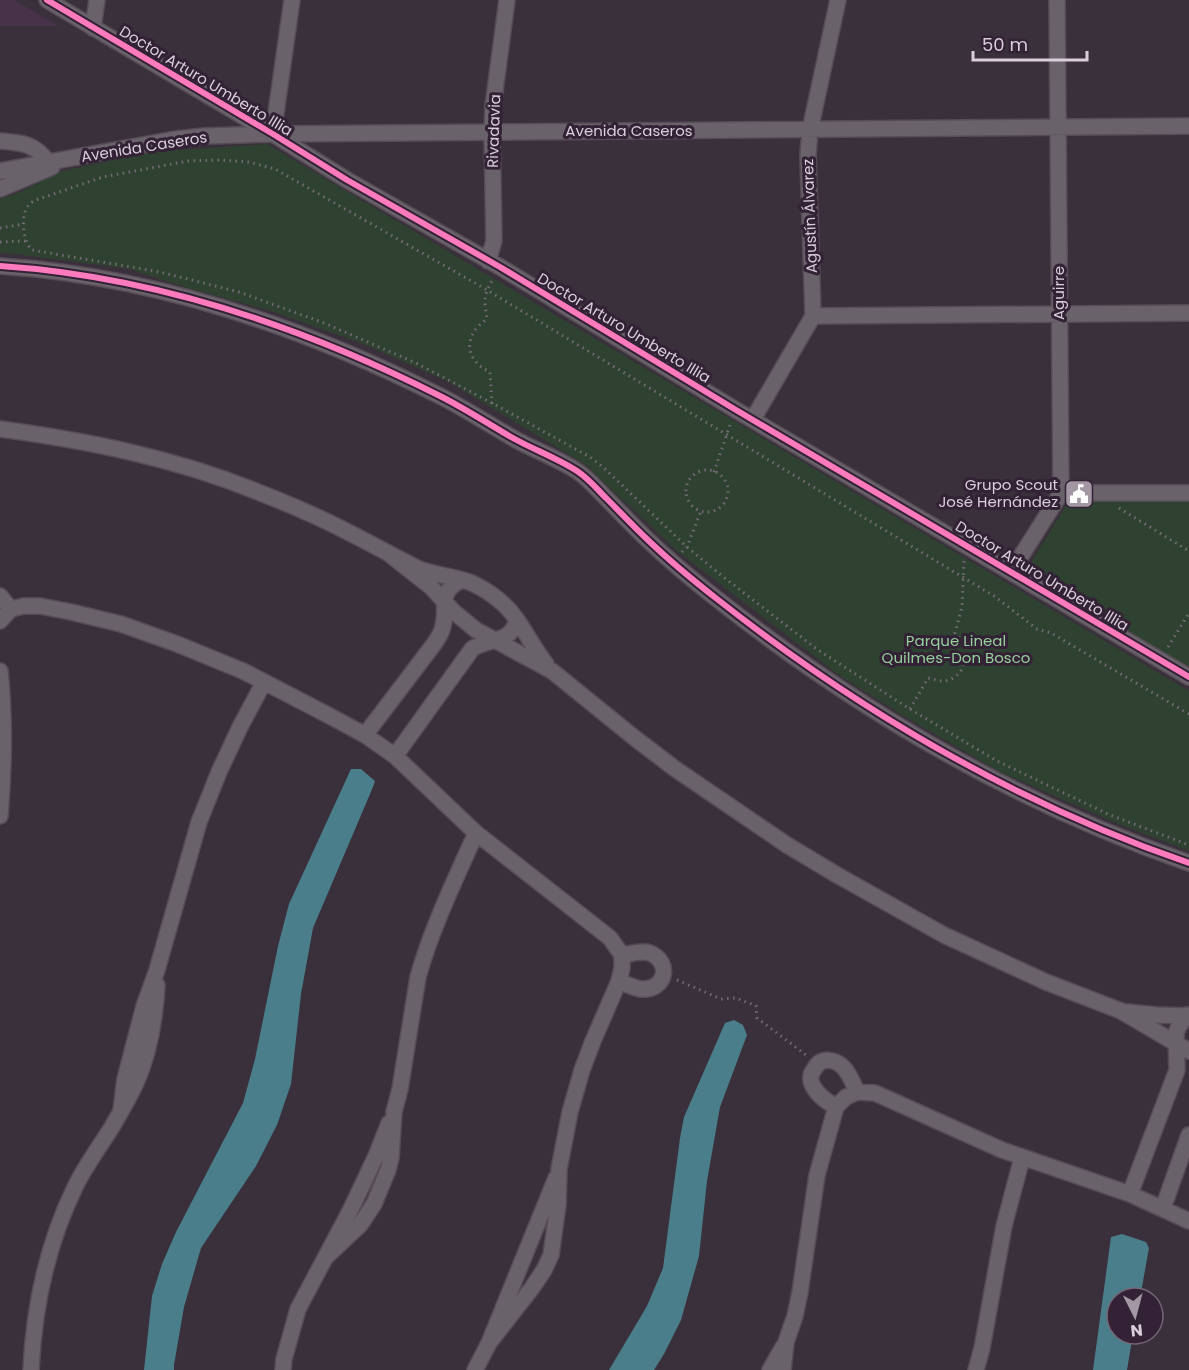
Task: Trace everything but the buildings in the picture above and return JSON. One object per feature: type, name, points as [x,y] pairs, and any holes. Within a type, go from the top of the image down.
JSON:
[{"type":"street","name":"Doctor Arturo Umberto Illia","points":[[47,0],[347,180],[494,264],[736,410],[1189,677]]},
{"type":"street","points":[[93,28],[97,0]]},
{"type":"street","points":[[273,134],[292,0]]},
{"type":"street","name":"Rivadavia","points":[[494,264],[492,132],[507,0]]},
{"type":"street","name":"Agustín Álvarez","points":[[813,316],[808,155],[810,130],[838,0]]},
{"type":"street","name":"Aguirre","points":[[1057,0],[1061,493]]},
{"type":"street","name":"Avenida Caseros","points":[[0,171],[176,139],[205,136],[1189,126]]},
{"type":"street","points":[[0,141],[30,145],[48,162]]},
{"type":"street","name":"Avenida Caseros","points":[[0,189],[72,159]]},
{"type":"street","points":[[0,266],[63,273],[134,285],[196,300],[307,337],[365,360],[444,398],[576,471],[672,562],[746,621],[821,675],[899,726],[987,776],[1060,812],[1109,834],[1189,863]]},
{"type":"street","points":[[753,419],[813,316],[1189,313]]},
{"type":"street","points":[[0,429],[55,436],[185,466],[298,508],[429,573],[475,585],[491,594],[510,611],[552,671]]},
{"type":"street","points":[[1011,572],[1061,493],[1189,493]]},
{"type":"street","points":[[388,554],[431,587],[470,625],[552,671],[674,768],[837,875],[954,940],[1046,982],[1121,1011],[1183,1047]]},
{"type":"street","points":[[365,735],[434,644],[443,627],[444,601],[452,586],[462,580]]},
{"type":"street","points":[[0,596],[11,609]]},
{"type":"street","points":[[0,621],[11,609],[40,606],[121,624],[243,671],[365,735],[394,756],[476,832],[610,938],[622,955],[619,981],[593,1041],[575,1091],[559,1169],[558,1205],[551,1255],[532,1288],[489,1343]]},
{"type":"street","points":[[394,756],[472,649],[510,634],[517,620]]},
{"type":"street","points":[[0,671],[4,740],[0,816]]},
{"type":"street","points":[[30,1370],[33,1333],[41,1287],[54,1236],[77,1182],[135,1086],[141,1071],[152,1036],[156,1009],[157,970],[194,841],[209,795],[240,727],[264,682]]},
{"type":"street","points":[[284,1370],[284,1359],[297,1309],[306,1292],[326,1257],[360,1225],[384,1183],[391,1158],[394,1112],[423,959],[476,832]]},
{"type":"street","points":[[619,981],[641,989],[648,988],[660,984],[664,968],[657,957],[649,953],[622,955]]},
{"type":"street","points":[[1121,1011],[1156,1015],[1188,1015]]},
{"type":"street","points":[[1130,1194],[1177,1070],[1183,1047],[1176,1033],[1188,1015]]},
{"type":"street","points":[[836,1107],[825,1100],[814,1088],[811,1074],[817,1064],[822,1061],[832,1061],[839,1064],[851,1078],[857,1092]]},
{"type":"street","points":[[770,1370],[786,1342],[795,1316],[817,1175],[836,1107],[846,1097],[857,1092],[875,1093],[1022,1158],[1130,1194],[1189,1221]]},
{"type":"street","points":[[1162,1208],[1189,1135]]},
{"type":"street","points":[[976,1370],[1004,1226],[1022,1158]]},
{"type":"street","points":[[475,1370],[489,1343],[559,1169]]},
{"type":"street","points":[[783,1370],[786,1342]]},
{"type":"path","points":[[0,228],[24,224]]},
{"type":"path","points":[[0,242],[25,241]]},
{"type":"path","points":[[493,426],[490,372],[481,368],[474,361],[469,343],[478,325],[487,319],[484,298],[494,264]]},
{"type":"path","points":[[487,290],[964,577],[994,596],[1037,629],[1051,633],[1189,714]]},
{"type":"path","points":[[714,472],[736,410]]},
{"type":"path","points":[[707,470],[714,472],[724,479],[728,491],[727,498],[719,508],[707,512],[701,511],[694,507],[687,495],[689,481],[700,472],[707,470]]},
{"type":"path","points":[[1095,493],[1189,551]]},
{"type":"path","points":[[672,562],[687,547],[701,511]]},
{"type":"path","points":[[899,726],[928,678],[941,681],[950,680],[965,664],[966,650],[962,640],[955,633],[962,607],[965,544]]},
{"type":"path","points":[[1183,548],[1189,544]]},
{"type":"path","points":[[1161,660],[1189,613]]},
{"type":"path","points":[[663,976],[676,979],[721,999],[736,998],[756,1006],[757,1018],[817,1064]]},
{"type":"shaded area","points":[[0,0],[14,0],[59,26],[0,26]]},
{"type":"green space","name":"Parque Lineal Quilmes-Don Bosco","points":[[267,144],[1189,691],[1189,851],[1116,823],[1000,772],[840,676],[678,552],[586,465],[449,382],[363,344],[271,311],[129,269],[0,253],[0,199],[20,192],[62,171],[149,152]]},
{"type":"green space","points":[[1068,502],[1189,502],[1189,669],[1033,576],[1031,562]]},
{"type":"water","points":[[351,769],[361,769],[375,781],[313,928],[301,994],[291,1084],[277,1125],[256,1166],[201,1248],[184,1307],[174,1370],[144,1370],[152,1296],[162,1264],[176,1232],[243,1103],[289,904]]},
{"type":"water","points":[[734,1020],[743,1025],[747,1035],[720,1107],[707,1181],[699,1256],[681,1320],[654,1370],[609,1370],[647,1306],[663,1268],[684,1117],[725,1023]]},
{"type":"water","points":[[1122,1234],[1146,1242],[1149,1248],[1142,1286],[1105,1286],[1105,1346],[1131,1346],[1127,1370],[1093,1370],[1111,1237]]},
{"type":"cycle path","points":[[47,0],[347,180],[500,267],[736,410],[1189,677]]},
{"type":"cycle path","points":[[0,266],[114,281],[171,293],[226,309],[335,348],[440,396],[581,474],[633,526],[708,592],[771,640],[884,716],[942,751],[1063,813],[1189,863]]},
{"type":"place","name":"Grupo Scout José Hernández","points":[[1079,494]]}]
